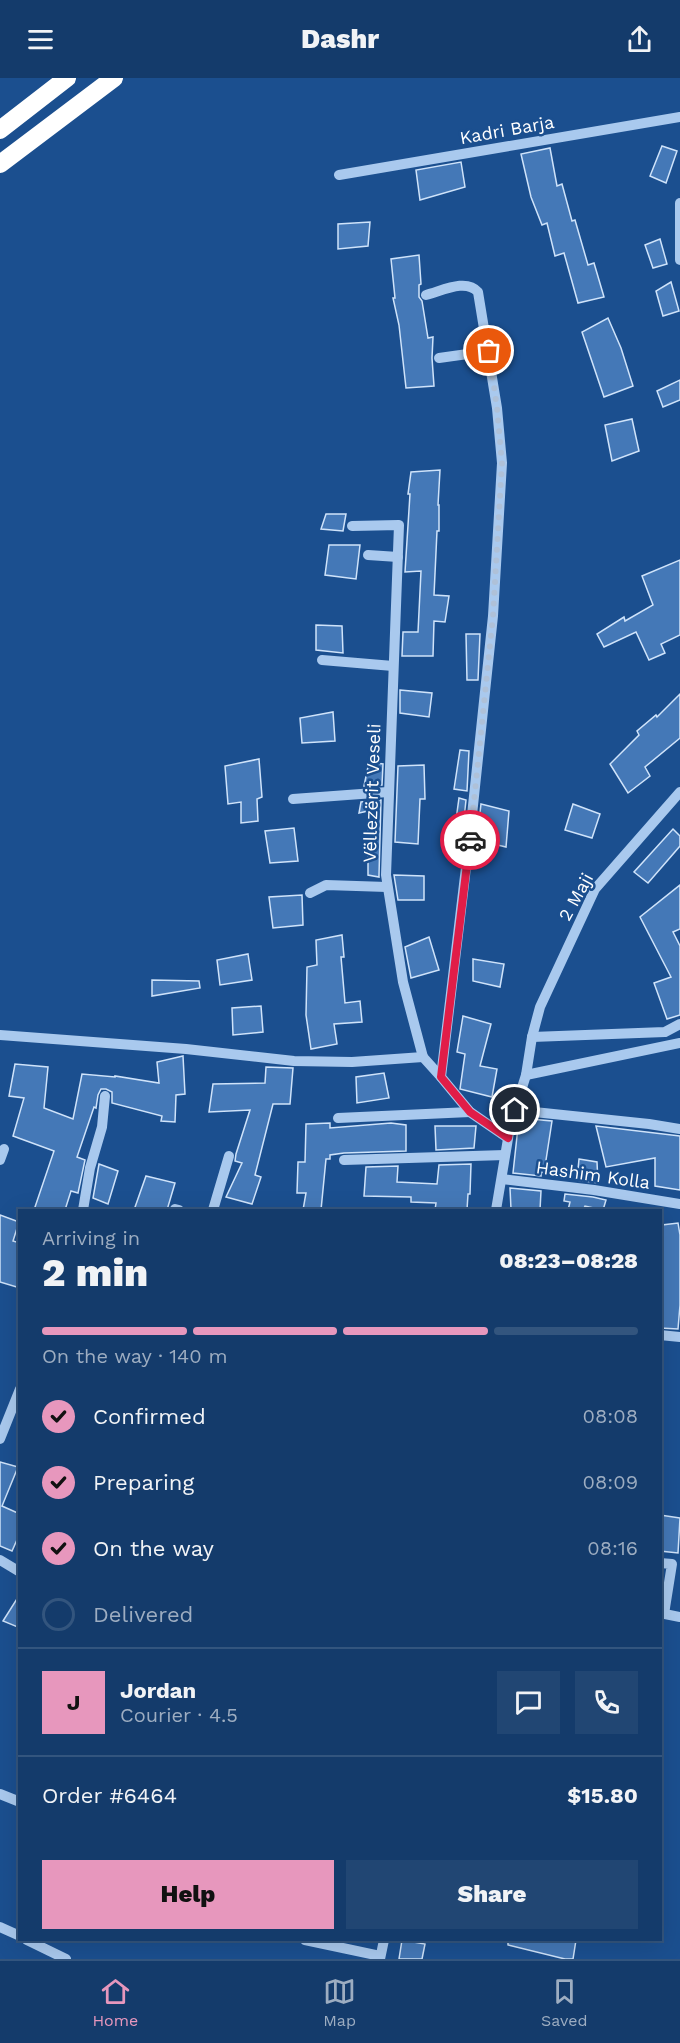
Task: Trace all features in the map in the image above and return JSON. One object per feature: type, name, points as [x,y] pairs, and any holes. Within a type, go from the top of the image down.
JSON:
[{"type":"highway","points":[[0,130],[67,78]]},
{"type":"highway","points":[[0,164],[114,78]]},
{"type":"street","name":"Kadri Barja","points":[[339,175],[680,117]]},
{"type":"street","points":[[680,203],[680,260]]},
{"type":"street","points":[[426,295],[465,285],[474,287],[478,292],[489,351],[502,463],[493,616],[441,1077]]},
{"type":"street","points":[[440,358],[489,351]]},
{"type":"street","name":"Vëllezërit Veseli","points":[[352,526],[399,525],[386,874],[403,982],[423,1057],[470,1112],[508,1138]]},
{"type":"street","points":[[368,555],[398,557]]},
{"type":"street","points":[[322,660],[393,666]]},
{"type":"street","points":[[293,799],[388,792]]},
{"type":"street","name":"2 Maji","points":[[496,1209],[513,1109],[515,1110],[526,1075],[540,1007],[595,889],[680,792]]},
{"type":"street","points":[[310,893],[326,885],[387,887]]},
{"type":"street","points":[[532,1037],[665,1032],[680,1024]]},
{"type":"street","points":[[0,1035],[186,1049],[294,1060],[352,1062],[423,1057]]},
{"type":"street","points":[[526,1075],[680,1043]]},
{"type":"street","points":[[83,1209],[90,1168],[102,1127],[105,1096]]},
{"type":"street","points":[[515,1110],[680,1129]]},
{"type":"street","points":[[338,1118],[470,1112]]},
{"type":"street","points":[[344,1160],[505,1155]]},
{"type":"street","points":[[213,1209],[229,1156]]},
{"type":"street","name":"Hashim Kolla","points":[[502,1179],[594,1190],[680,1204]]},
{"type":"street","points":[[662,1335],[680,1337]]},
{"type":"street","points":[[0,1439],[18,1394]]},
{"type":"street","points":[[0,1560],[18,1571]]},
{"type":"street","points":[[662,1563],[672,1564],[662,1614],[680,1617]]},
{"type":"street","points":[[0,1794],[18,1801]]},
{"type":"street","points":[[0,1927],[18,1935]]},
{"type":"street","points":[[29,1941],[66,1959]]},
{"type":"street","points":[[309,1941],[380,1958],[384,1941]]},
{"type":"building","points":[[662,146],[677,151],[666,183],[650,176]]},
{"type":"building","points":[[550,148],[557,186],[562,184],[588,265],[594,263],[604,297],[578,303],[564,253],[555,256],[547,223],[542,225],[531,197],[521,154]]},
{"type":"building","points":[[461,162],[465,187],[420,200],[416,170]]},
{"type":"building","points":[[370,222],[368,246],[338,249],[338,224]]},
{"type":"building","points":[[660,239],[667,264],[653,268],[645,245]]},
{"type":"building","points":[[419,255],[421,284],[419,285],[419,297],[422,301],[428,338],[433,337],[434,386],[406,388],[399,325],[393,298],[395,298],[391,259]]},
{"type":"building","points":[[671,282],[679,311],[663,316],[656,291]]},
{"type":"building","points":[[608,318],[621,348],[633,386],[604,397],[582,332]]},
{"type":"building","points":[[680,380],[680,400],[663,407],[657,391]]},
{"type":"building","points":[[632,419],[639,451],[612,461],[605,425]]},
{"type":"building","points":[[440,470],[439,531],[437,531],[434,595],[449,596],[445,622],[434,621],[433,656],[402,656],[403,632],[418,632],[421,571],[405,572],[411,472]]},
{"type":"building","points":[[326,514],[346,514],[343,531],[321,529]]},
{"type":"building","points":[[329,545],[360,545],[356,579],[325,575]]},
{"type":"building","points":[[680,560],[680,635],[661,644],[665,653],[649,660],[636,632],[604,647],[597,634],[624,617],[625,621],[653,605],[642,576]]},
{"type":"building","points":[[316,625],[342,626],[343,653],[316,650]]},
{"type":"building","points":[[466,634],[480,634],[478,680],[467,680]]},
{"type":"building","points":[[400,690],[432,693],[429,717],[400,713]]},
{"type":"building","points":[[680,694],[680,738],[645,767],[650,776],[628,793],[610,764],[639,735],[637,731],[656,715],[657,717]]},
{"type":"building","points":[[333,712],[335,741],[302,743],[300,718]]},
{"type":"building","points":[[460,750],[469,751],[467,791],[454,789]]},
{"type":"building","points":[[259,759],[262,797],[257,799],[258,821],[241,823],[241,802],[228,804],[225,766]]},
{"type":"building","points":[[369,762],[383,764],[382,785],[364,786]]},
{"type":"building","points":[[424,765],[425,799],[420,799],[418,844],[395,842],[398,766]]},
{"type":"building","points":[[459,798],[466,800],[463,828],[455,827]]},
{"type":"building","points":[[381,800],[379,877],[368,875],[368,811],[359,813],[361,802]]},
{"type":"building","points":[[481,804],[509,811],[506,847],[481,841],[483,831],[478,830]]},
{"type":"building","points":[[573,804],[600,814],[592,838],[565,830]]},
{"type":"building","points":[[294,828],[298,861],[270,863],[265,831]]},
{"type":"building","points":[[673,829],[680,836],[680,846],[648,883],[634,872]]},
{"type":"building","points":[[394,875],[424,876],[424,900],[398,900]]},
{"type":"building","points":[[680,885],[680,929],[673,932],[680,946],[680,1015],[667,1019],[654,983],[671,977],[640,917]]},
{"type":"building","points":[[302,895],[303,925],[273,928],[269,897]]},
{"type":"building","points":[[342,935],[344,957],[341,957],[345,1003],[360,1001],[362,1022],[334,1024],[337,1044],[311,1049],[306,1015],[307,967],[317,965],[316,940]]},
{"type":"building","points":[[429,937],[439,970],[411,978],[405,947]]},
{"type":"building","points":[[248,954],[252,980],[220,985],[217,960]]},
{"type":"building","points":[[473,959],[504,964],[500,987],[473,981]]},
{"type":"building","points":[[152,980],[199,981],[200,988],[152,996]]},
{"type":"building","points":[[261,1006],[263,1032],[233,1035],[232,1008]]},
{"type":"building","points":[[463,1016],[491,1024],[480,1066],[497,1069],[492,1097],[460,1089],[465,1054],[457,1052]]},
{"type":"building","points":[[183,1056],[185,1094],[176,1095],[175,1122],[161,1121],[162,1116],[112,1103],[112,1092],[101,1089],[77,1157],[85,1160],[78,1193],[71,1191],[65,1209],[34,1209],[54,1151],[13,1136],[24,1098],[9,1096],[15,1064],[48,1067],[44,1108],[73,1119],[82,1074],[115,1076],[159,1083],[157,1062]]},
{"type":"building","points":[[266,1067],[293,1068],[290,1104],[273,1104],[255,1175],[261,1177],[252,1204],[226,1197],[242,1163],[235,1161],[236,1154],[250,1110],[209,1112],[213,1084],[265,1083]]},
{"type":"building","points":[[384,1073],[389,1098],[357,1103],[356,1077]]},
{"type":"building","points":[[519,1118],[552,1121],[544,1173],[541,1172],[541,1176],[513,1173]]},
{"type":"building","points":[[330,1123],[330,1128],[391,1123],[406,1125],[406,1151],[330,1155],[330,1159],[326,1159],[321,1209],[303,1209],[306,1193],[297,1193],[298,1162],[305,1162],[306,1124]]},
{"type":"building","points":[[435,1126],[476,1126],[474,1148],[436,1150]]},
{"type":"building","points":[[596,1126],[680,1136],[680,1190],[655,1186],[655,1158],[606,1167]]},
{"type":"building","points":[[579,1159],[597,1162],[598,1183],[577,1180]]},
{"type":"building","points":[[99,1164],[118,1171],[108,1204],[93,1198]]},
{"type":"building","points":[[471,1164],[467,1209],[435,1209],[436,1203],[411,1202],[411,1197],[364,1196],[366,1167],[398,1166],[397,1182],[437,1184],[439,1165]]},
{"type":"building","points":[[146,1176],[175,1183],[167,1209],[134,1209]]},
{"type":"building","points":[[510,1188],[541,1191],[540,1209],[511,1209]]},
{"type":"building","points":[[565,1194],[606,1200],[603,1209],[585,1206],[584,1209],[568,1209],[570,1202],[564,1201]]},
{"type":"building","points":[[0,1215],[18,1222],[13,1241],[18,1242],[18,1287],[0,1282]]},
{"type":"building","points":[[678,1223],[680,1235],[678,1329],[662,1328],[662,1225]]},
{"type":"building","points":[[0,1462],[18,1467],[2,1506],[18,1513],[18,1538],[12,1551],[0,1546]]},
{"type":"building","points":[[662,1515],[680,1518],[678,1553],[662,1551]]},
{"type":"building","points":[[18,1597],[18,1627],[3,1621]]},
{"type":"building","points":[[402,1941],[425,1944],[422,1959],[399,1959]]},
{"type":"building","points":[[508,1941],[576,1941],[573,1959],[508,1945]]},
{"type":"way so far","points":[[470,840],[493,616],[502,463],[489,351]]},
{"type":"route","points":[[470,840],[441,1077],[470,1112],[508,1138],[513,1109],[515,1110]]}]
